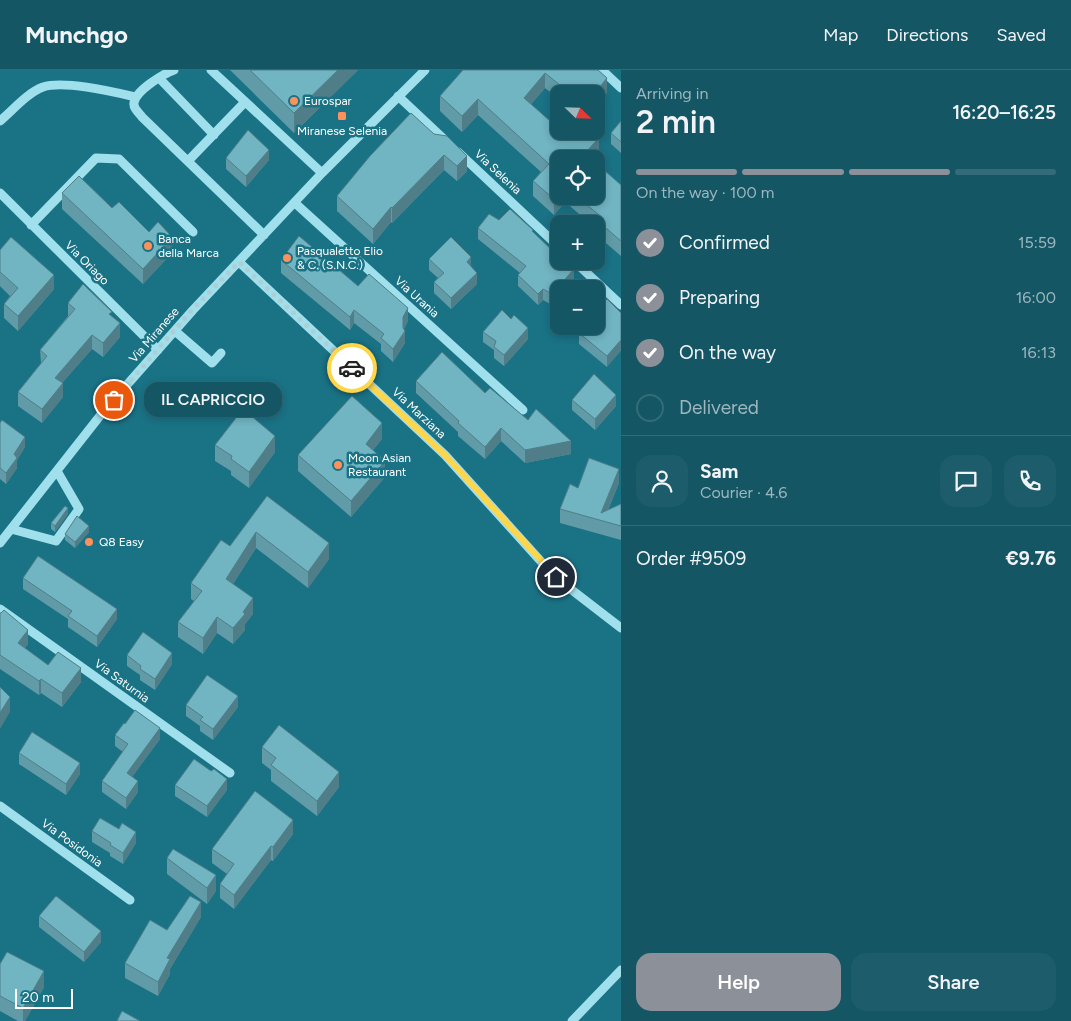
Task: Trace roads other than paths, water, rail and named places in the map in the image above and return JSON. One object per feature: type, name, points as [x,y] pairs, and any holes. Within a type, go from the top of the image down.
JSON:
[{"type":"street","points":[[174,70],[146,87],[136,97],[134,104],[138,112],[264,235]]},
{"type":"street","points":[[211,70],[322,173]]},
{"type":"street","name":"Via Miranese","points":[[0,543],[103,412],[175,330],[322,173],[425,70]]},
{"type":"street","points":[[602,70],[621,88]]},
{"type":"street","points":[[159,78],[214,134]]},
{"type":"street","points":[[0,121],[33,92],[51,85],[102,89],[136,97]]},
{"type":"street","name":"Via Selenia","points":[[398,96],[550,239]]},
{"type":"street","points":[[188,161],[245,102]]},
{"type":"street","points":[[31,225],[96,158],[104,158],[119,159],[194,232]]},
{"type":"street","name":"Via Oriago","points":[[0,192],[158,350]]},
{"type":"street","name":"Via Urania","points":[[295,203],[523,410]]},
{"type":"street","name":"Via Marziana","points":[[239,262],[445,455],[556,577],[621,628]]},
{"type":"street","points":[[584,270],[620,304]]},
{"type":"street","points":[[175,330],[212,362],[221,352]]},
{"type":"street","points":[[11,529],[56,541],[79,510],[57,471]]},
{"type":"street","name":"Via Saturnia","points":[[0,609],[230,773]]},
{"type":"street","name":"Via Posidonia","points":[[0,806],[130,900]]},
{"type":"street","points":[[572,1021],[621,970]]},
{"type":"place","name":"Eurospar","points":[[294,101]]},
{"type":"place","name":"Miranese Selenia","points":[[342,116]]},
{"type":"place","name":"Banca della Marca","points":[[148,246]]},
{"type":"place","name":"Pasqualetto Elio & C. (S.N.C.)","points":[[287,258]]},
{"type":"place","name":"IL CAPRICCIO","points":[[114,400]]},
{"type":"place","name":"Moon Asian Restaurant","points":[[338,465]]},
{"type":"place","name":"Q8 Easy","points":[[89,542]]}]
